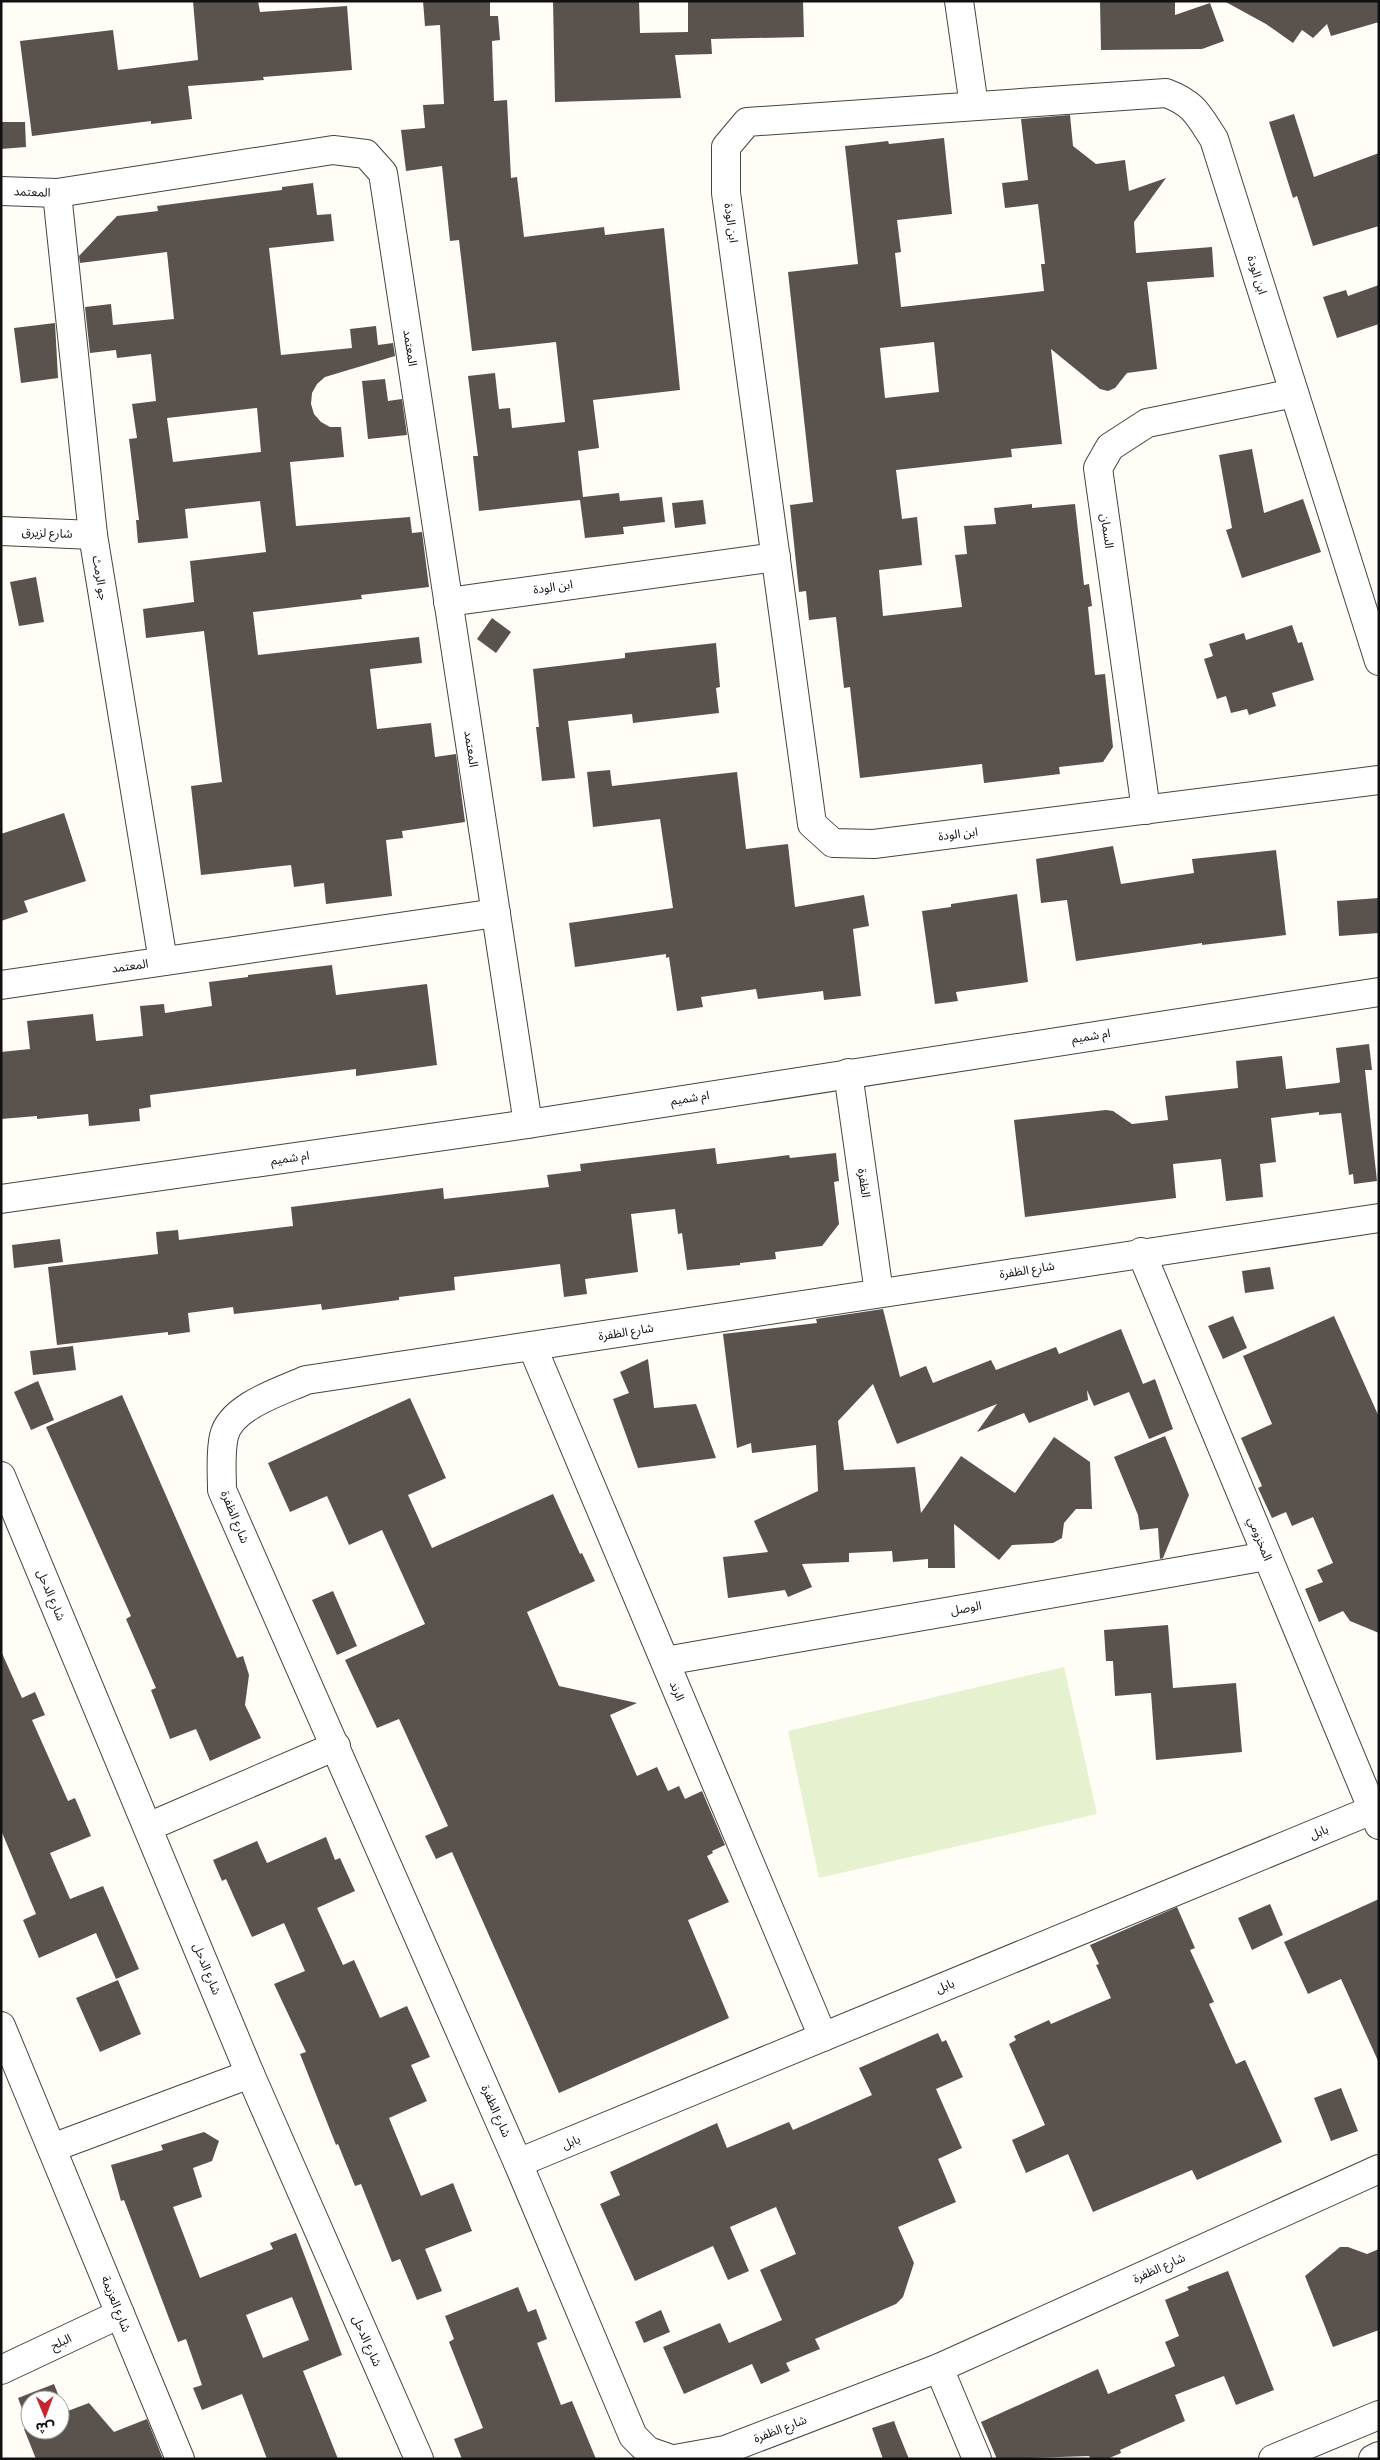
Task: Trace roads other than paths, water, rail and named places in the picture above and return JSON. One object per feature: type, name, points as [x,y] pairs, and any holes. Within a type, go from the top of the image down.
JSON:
[{"type":"street","points":[[959,1],[974,106]]},
{"type":"street","name":"ابن الودة","points":[[1379,661],[1214,139],[1198,114],[1184,100],[1166,93],[747,122],[726,147],[726,193],[812,824],[833,843],[874,844],[1379,780]]},
{"type":"street","name":"المعتمد","points":[[1,191],[57,193],[333,150],[366,154],[383,173],[528,1124]]},
{"type":"street","name":"جو الرمث","points":[[57,193],[93,535],[163,961]]},
{"type":"street","name":"السمان","points":[[1146,810],[1098,468],[1110,447],[1147,423],[1294,393]]},
{"type":"street","name":"شارع لزيرق","points":[[1,531],[93,535]]},
{"type":"street","name":"ابن الودة","points":[[448,602],[776,557]]},
{"type":"street","name":"المعتمد","points":[[1,985],[496,913]]},
{"type":"street","name":"ام شميم","points":[[1,1199],[528,1124],[1379,992]]},
{"type":"street","name":"الظفرة","points":[[848,1073],[879,1294]]},
{"type":"street","name":"شارع الظفرة","points":[[1379,1218],[1141,1252],[879,1294],[306,1380],[254,1402],[233,1420],[224,1434],[222,1490],[518,2164],[633,2436],[648,2451],[673,2459],[724,2450],[939,2368],[1379,2168]]},
{"type":"street","name":"المخزومي","points":[[1141,1252],[1376,1818]]},
{"type":"street","name":"الرند","points":[[532,1346],[823,2037]]},
{"type":"street","name":"شارع الدحل","points":[[1,1476],[250,2074],[418,2459]]},
{"type":"street","name":"الوصل","points":[[664,1661],[1267,1556]]},
{"type":"street","points":[[148,1827],[336,1746]]},
{"type":"street","name":"بابل","points":[[518,2164],[823,2037],[1376,1818]]},
{"type":"street","name":"شارع العزيمة","points":[[1,2026],[180,2459]]},
{"type":"street","points":[[52,2148],[250,2074]]},
{"type":"street","name":"البلح","points":[[1,2370],[120,2314]]},
{"type":"street","points":[[939,2368],[977,2459]]},
{"type":"street","points":[[1273,2459],[1379,2415]]},
{"type":"street","points":[[1373,2459],[1379,2456]]}]
